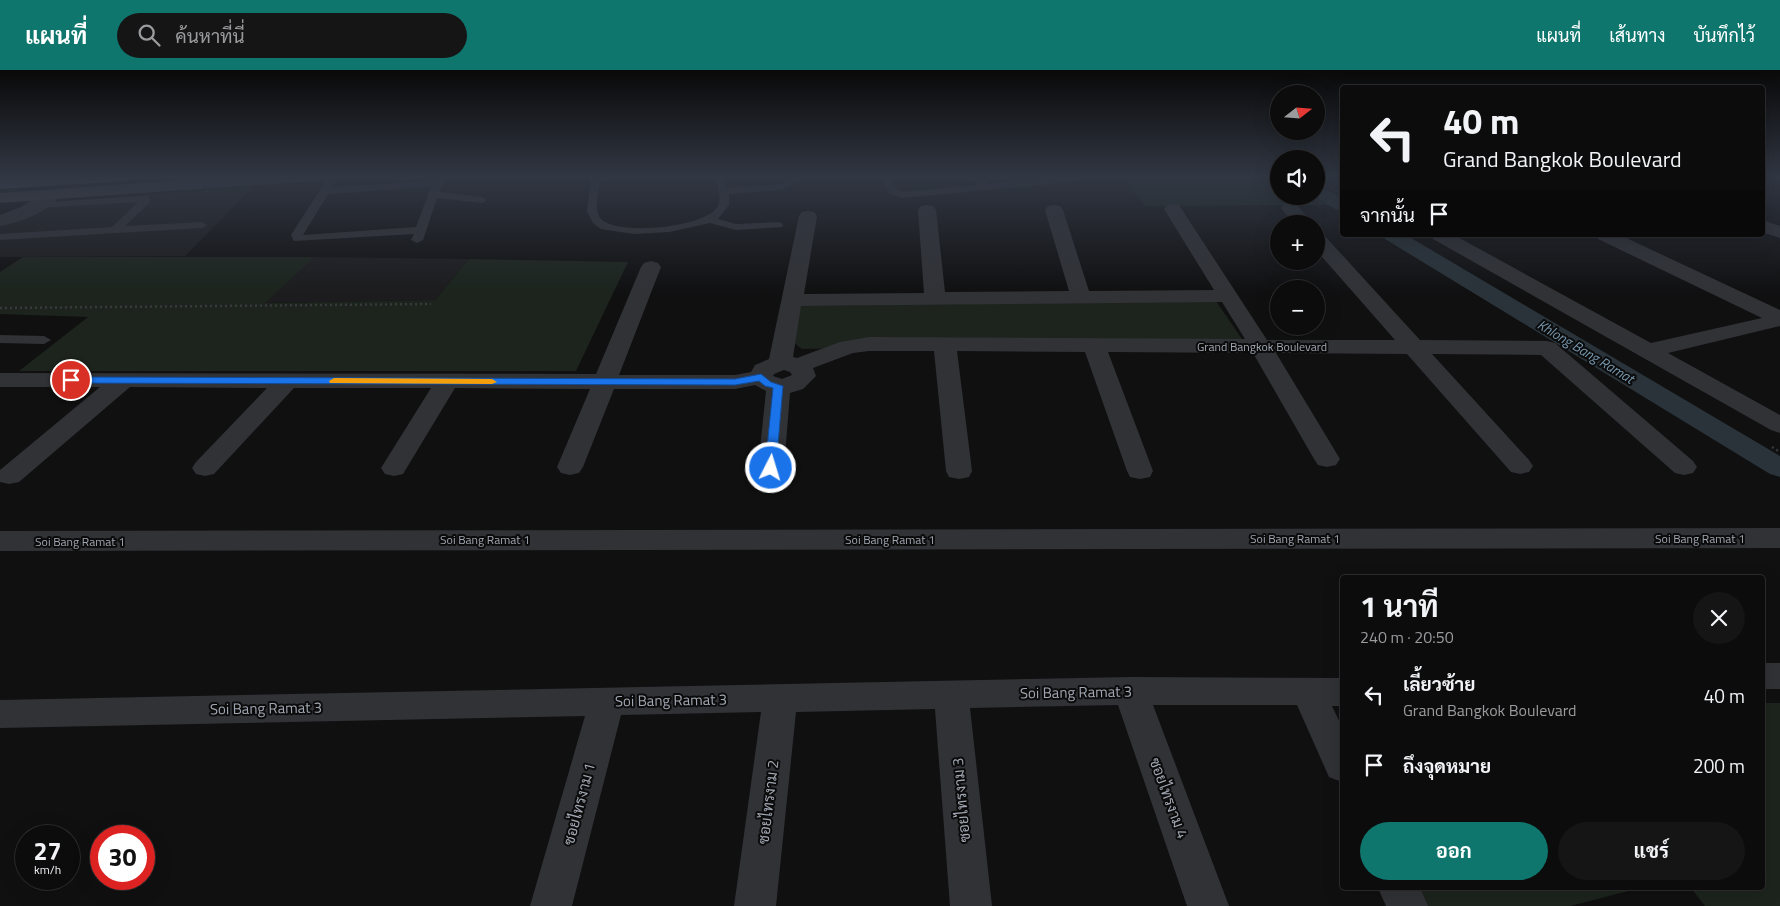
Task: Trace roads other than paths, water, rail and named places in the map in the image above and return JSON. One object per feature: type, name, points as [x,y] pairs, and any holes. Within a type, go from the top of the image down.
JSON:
[{"type":"street","points":[[0,221],[19,215]]},
{"type":"street","points":[[927,215],[935,299]]},
{"type":"street","points":[[1056,215],[1081,298]]},
{"type":"street","points":[[1177,215],[1260,346],[1327,459]]},
{"type":"street","points":[[1767,215],[1780,218]]},
{"type":"street","points":[[771,468],[779,373],[808,216]]},
{"type":"street","points":[[1765,226],[1780,232]]},
{"type":"street","points":[[1444,237],[1780,425]]},
{"type":"street","points":[[1609,237],[1780,319]]},
{"type":"street","points":[[1325,248],[1520,466]]},
{"type":"street","points":[[570,466],[651,267]]},
{"type":"street","points":[[793,300],[1228,296]]},
{"type":"street","points":[[1647,351],[1780,319]]},
{"type":"street","name":"Grand Bangkok Boulevard","points":[[0,380],[735,382],[779,373],[848,347],[869,344],[1547,348],[1684,467]]},
{"type":"street","points":[[945,344],[959,471]]},
{"type":"street","points":[[1094,345],[1140,471]]},
{"type":"street","points":[[9,476],[124,380]]},
{"type":"street","points":[[205,468],[287,381]]},
{"type":"street","points":[[394,468],[447,381]]},
{"type":"street","name":"Soi Bang Ramat 1","points":[[0,541],[1780,538]]},
{"type":"street","points":[[1765,676],[1780,676]]},
{"type":"street","name":"Soi Bang Ramat 3","points":[[0,714],[1131,691],[1326,693]]},
{"type":"street","name":"ซอยไทรงาม 4","points":[[1131,691],[1208,906]]},
{"type":"street","points":[[1326,693],[1340,757]]},
{"type":"street","name":"ซอยไทรงาม 3","points":[[951,694],[971,906]]},
{"type":"street","name":"ซอยไทรงาม 2","points":[[755,906],[780,698]]},
{"type":"street","name":"ซอยไทรงาม 1","points":[[551,906],[607,702]]},
{"type":"street","points":[[1400,890],[1407,906]]},
{"type":"lane","points":[[115,230],[131,215]]},
{"type":"lane","points":[[309,215],[297,235],[298,239],[418,235],[425,215]]},
{"type":"lane","points":[[595,215],[597,221],[606,227],[652,231],[682,227],[710,220],[716,215]]},
{"type":"lane","points":[[710,220],[736,227],[778,225]]},
{"type":"lane","points":[[0,237],[202,225]]},
{"type":"lane","points":[[0,339],[44,340]]},
{"type":"waterway","name":"Khlong Bang Ramat","points":[[1395,237],[1780,468]]}]
